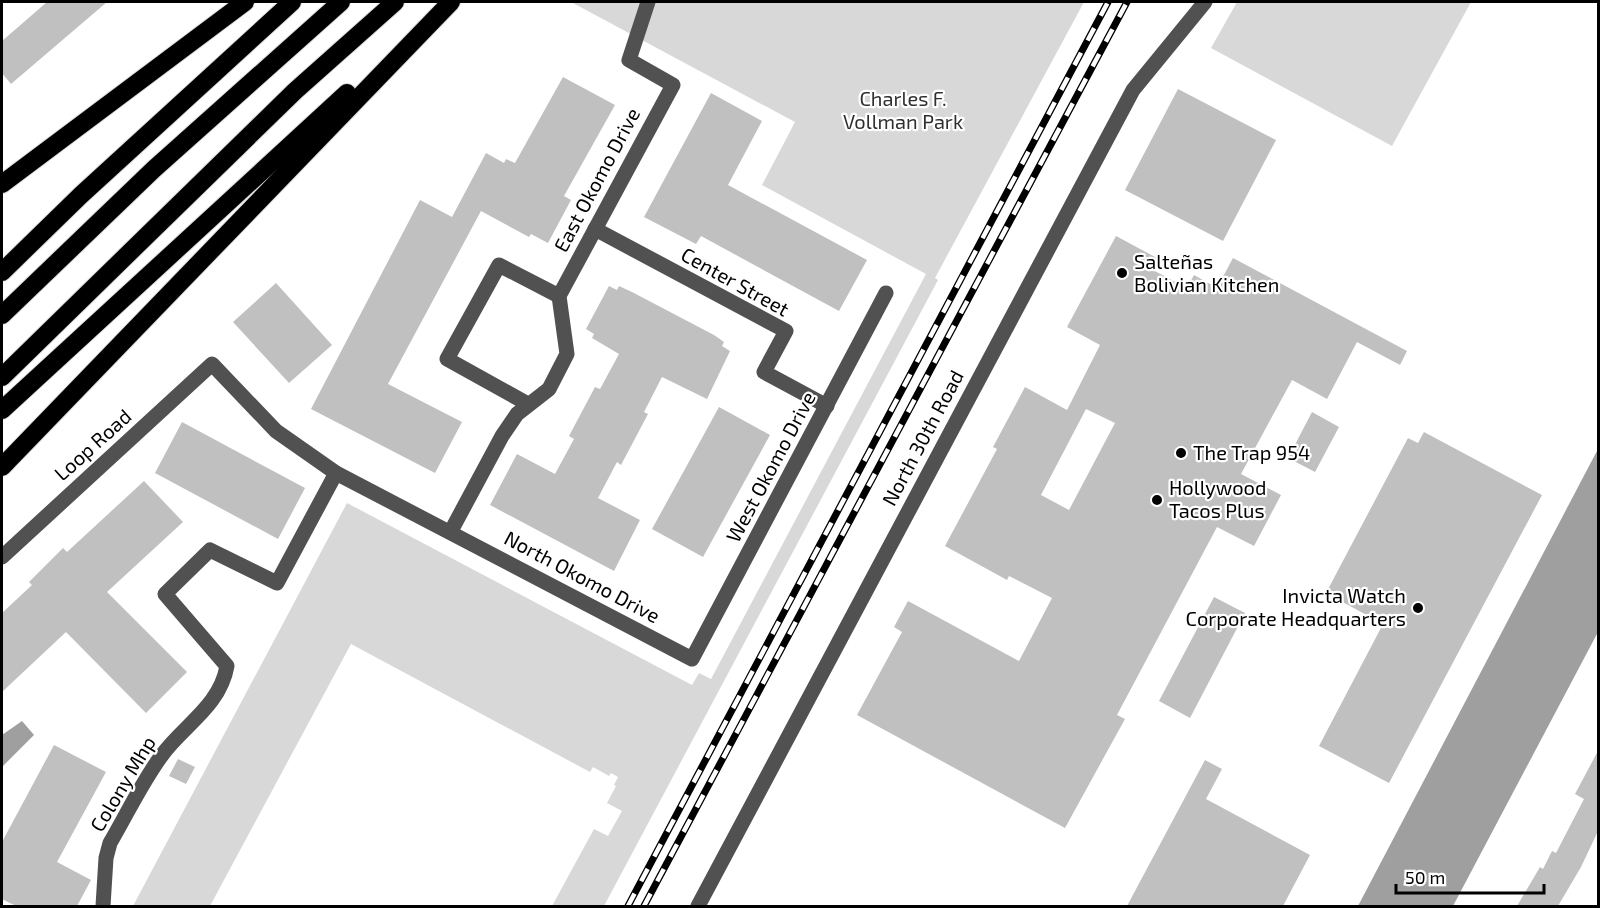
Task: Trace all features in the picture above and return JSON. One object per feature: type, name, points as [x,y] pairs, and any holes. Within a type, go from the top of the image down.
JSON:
[{"type":"highway","points":[[2,184],[245,2]]},
{"type":"highway","points":[[2,272],[81,195],[292,2]]},
{"type":"highway","points":[[2,315],[154,169],[341,2]]},
{"type":"highway","points":[[2,377],[295,91],[394,2]]},
{"type":"highway","points":[[2,410],[448,2]]},
{"type":"highway","points":[[2,467],[448,2]]},
{"type":"street","name":"East Okomo Drive","points":[[559,296],[673,85],[629,60],[648,2]]},
{"type":"street","name":"North 30th Road","points":[[698,906],[1132,90],[1205,2]]},
{"type":"street","name":"Center Street","points":[[595,230],[786,331],[764,372],[827,406]]},
{"type":"street","points":[[451,531],[502,436],[517,414],[549,389],[567,354],[559,296],[499,265],[447,359],[528,404]]},
{"type":"street","name":"West Okomo Drive","points":[[692,659],[886,293]]},
{"type":"street","name":"North Okomo Drive","points":[[212,364],[276,431],[336,473],[451,531],[692,659]]},
{"type":"street","name":"Loop Road","points":[[2,557],[212,364]]},
{"type":"street","name":"Colony Mhp","points":[[103,906],[106,858],[110,843],[160,758],[196,722],[224,680],[226,666],[165,594],[210,550],[276,583],[336,473]]},
{"type":"green space","name":"Charles F. Vollman Park","points":[[571,2],[1084,2],[935,278],[938,280],[604,906],[552,906],[594,829],[608,836],[622,811],[607,803],[618,777],[611,773],[609,776],[593,767],[590,772],[351,644],[210,906],[133,906],[347,503],[692,685],[699,673],[711,679],[926,274],[762,185],[795,122]]},
{"type":"green space","points":[[1237,2],[1471,2],[1392,146],[1211,48]]},
{"type":"shaded area","points":[[1598,449],[1598,632],[1453,906],[1358,906]]},
{"type":"shaded area","points":[[22,721],[34,735],[2,767],[2,735]]},
{"type":"building","points":[[47,2],[107,2],[11,84],[2,73],[2,41]]},
{"type":"building","points":[[563,77],[615,105],[564,196],[571,200],[548,243],[531,234],[529,237],[481,211],[388,384],[462,422],[435,473],[311,409],[420,200],[452,217],[486,153],[504,163],[506,159],[515,163]]},
{"type":"building","points":[[1178,89],[1276,140],[1223,241],[1125,190]]},
{"type":"building","points":[[711,93],[762,121],[728,185],[867,260],[839,311],[701,236],[696,244],[644,217]]},
{"type":"building","points":[[1116,236],[1157,258],[1151,269],[1187,288],[1194,275],[1217,288],[1233,258],[1407,351],[1400,365],[1357,342],[1327,399],[1292,380],[1241,474],[1281,495],[1254,546],[1217,527],[1117,715],[1125,719],[1065,828],[857,715],[902,632],[894,627],[908,601],[1019,661],[1052,598],[1009,576],[1007,580],[945,546],[997,449],[993,447],[1025,387],[1067,410],[1100,345],[1067,327]],"holes":[[[1086,409],[1115,423],[1069,510],[1041,495]]]},
{"type":"building","points":[[276,283],[332,345],[289,383],[233,322]]},
{"type":"building","points":[[609,286],[617,290],[619,286],[632,292],[714,335],[724,342],[722,346],[730,351],[707,399],[662,377],[644,412],[648,414],[621,465],[617,462],[598,498],[640,520],[614,571],[490,505],[517,454],[555,474],[574,439],[569,436],[595,387],[600,389],[619,354],[592,338],[594,334],[586,329]]},
{"type":"building","points":[[719,407],[770,435],[703,557],[652,529]]},
{"type":"building","points":[[1312,412],[1339,427],[1315,472],[1288,458]]},
{"type":"building","points":[[182,422],[305,488],[278,539],[155,473]]},
{"type":"building","name":"Invicta Watch Corporate Headquarters","points":[[1424,432],[1542,495],[1389,783],[1319,746],[1383,624],[1326,593],[1408,438],[1418,443]]},
{"type":"building","points":[[144,481],[183,522],[107,592],[187,672],[146,713],[66,632],[2,692],[2,613],[32,585],[29,582],[63,548],[67,552]]},
{"type":"building","points":[[1214,597],[1245,613],[1190,718],[1159,701]]},
{"type":"building","points":[[54,745],[106,772],[57,862],[91,880],[77,906],[16,906],[2,899],[2,842]]},
{"type":"building","points":[[1599,749],[1599,829],[1581,867],[1558,906],[1517,906],[1540,867],[1543,869],[1552,851],[1556,853],[1584,799],[1575,794]]},
{"type":"building","points":[[178,759],[195,767],[186,784],[169,776]]},
{"type":"building","points":[[1205,760],[1222,769],[1206,799],[1310,855],[1283,906],[1127,906]]},
{"type":"railway","points":[[628,906],[1108,2]]},
{"type":"railway","points":[[644,906],[1127,2]]},
{"type":"place","name":"Salteñas Bolivian Kitchen","points":[[1122,273]]},
{"type":"place","name":"The Trap 954","points":[[1181,453]]},
{"type":"place","name":"Hollywood Tacos Plus","points":[[1157,500]]},
{"type":"place","name":"Invicta Watch Corporate Headquarters","points":[[1418,608]]}]
